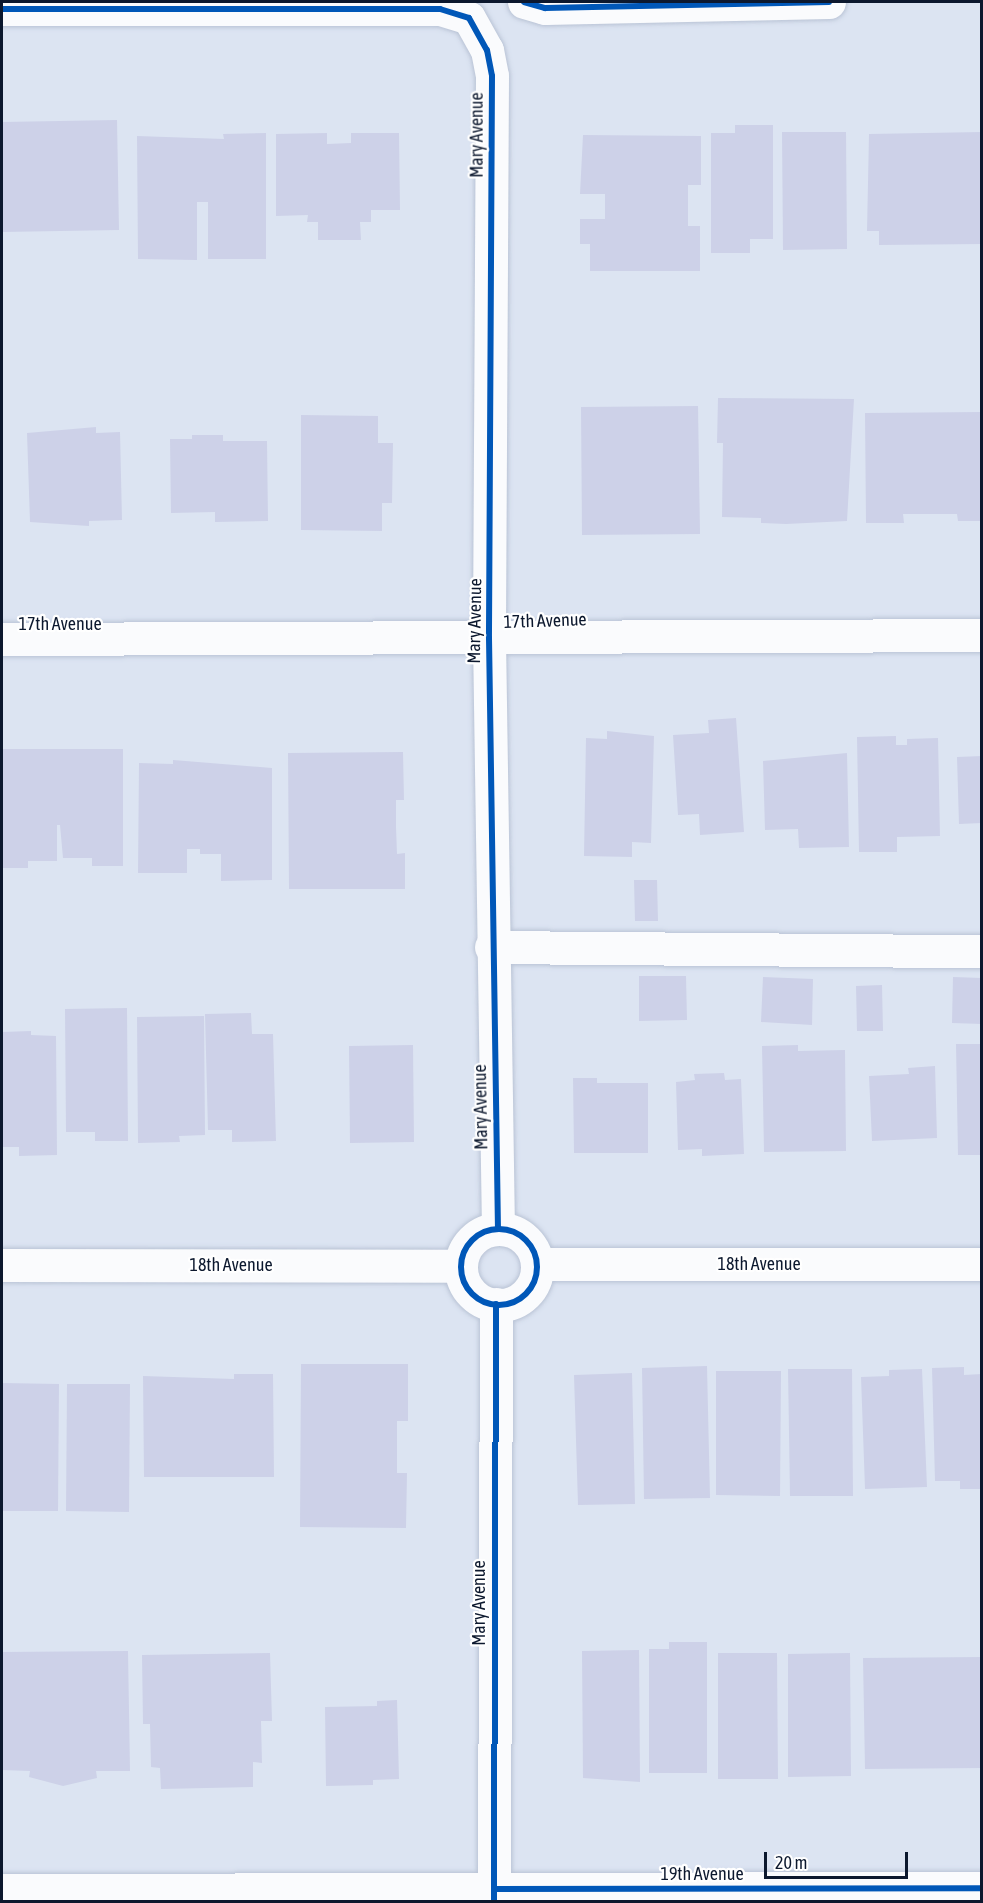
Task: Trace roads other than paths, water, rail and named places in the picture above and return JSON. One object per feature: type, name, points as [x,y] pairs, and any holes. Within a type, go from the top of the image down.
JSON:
[{"type":"street","points":[[524,2],[545,8],[828,2]]},
{"type":"street","points":[[2,9],[70,5]]},
{"type":"street","name":"Mary Avenue","points":[[70,5],[440,9],[469,18],[487,50],[492,76],[489,638],[491,947],[498,1229]]},
{"type":"street","name":"17th Avenue","points":[[2,639],[489,638],[565,634],[981,635]]},
{"type":"street","points":[[491,947],[981,951]]},
{"type":"street","points":[[498,1229],[520,1235],[534,1253],[537,1264],[536,1275],[525,1294],[507,1304],[496,1304],[474,1296],[462,1277],[463,1254],[476,1236],[498,1229]]},
{"type":"street","name":"18th Avenue","points":[[537,1264],[981,1264]]},
{"type":"street","name":"18th Avenue","points":[[2,1265],[461,1266]]},
{"type":"street","name":"Mary Avenue","points":[[494,1895],[496,1304]]},
{"type":"street","name":"19th Avenue","points":[[2,1890],[494,1895],[981,1888]]}]
